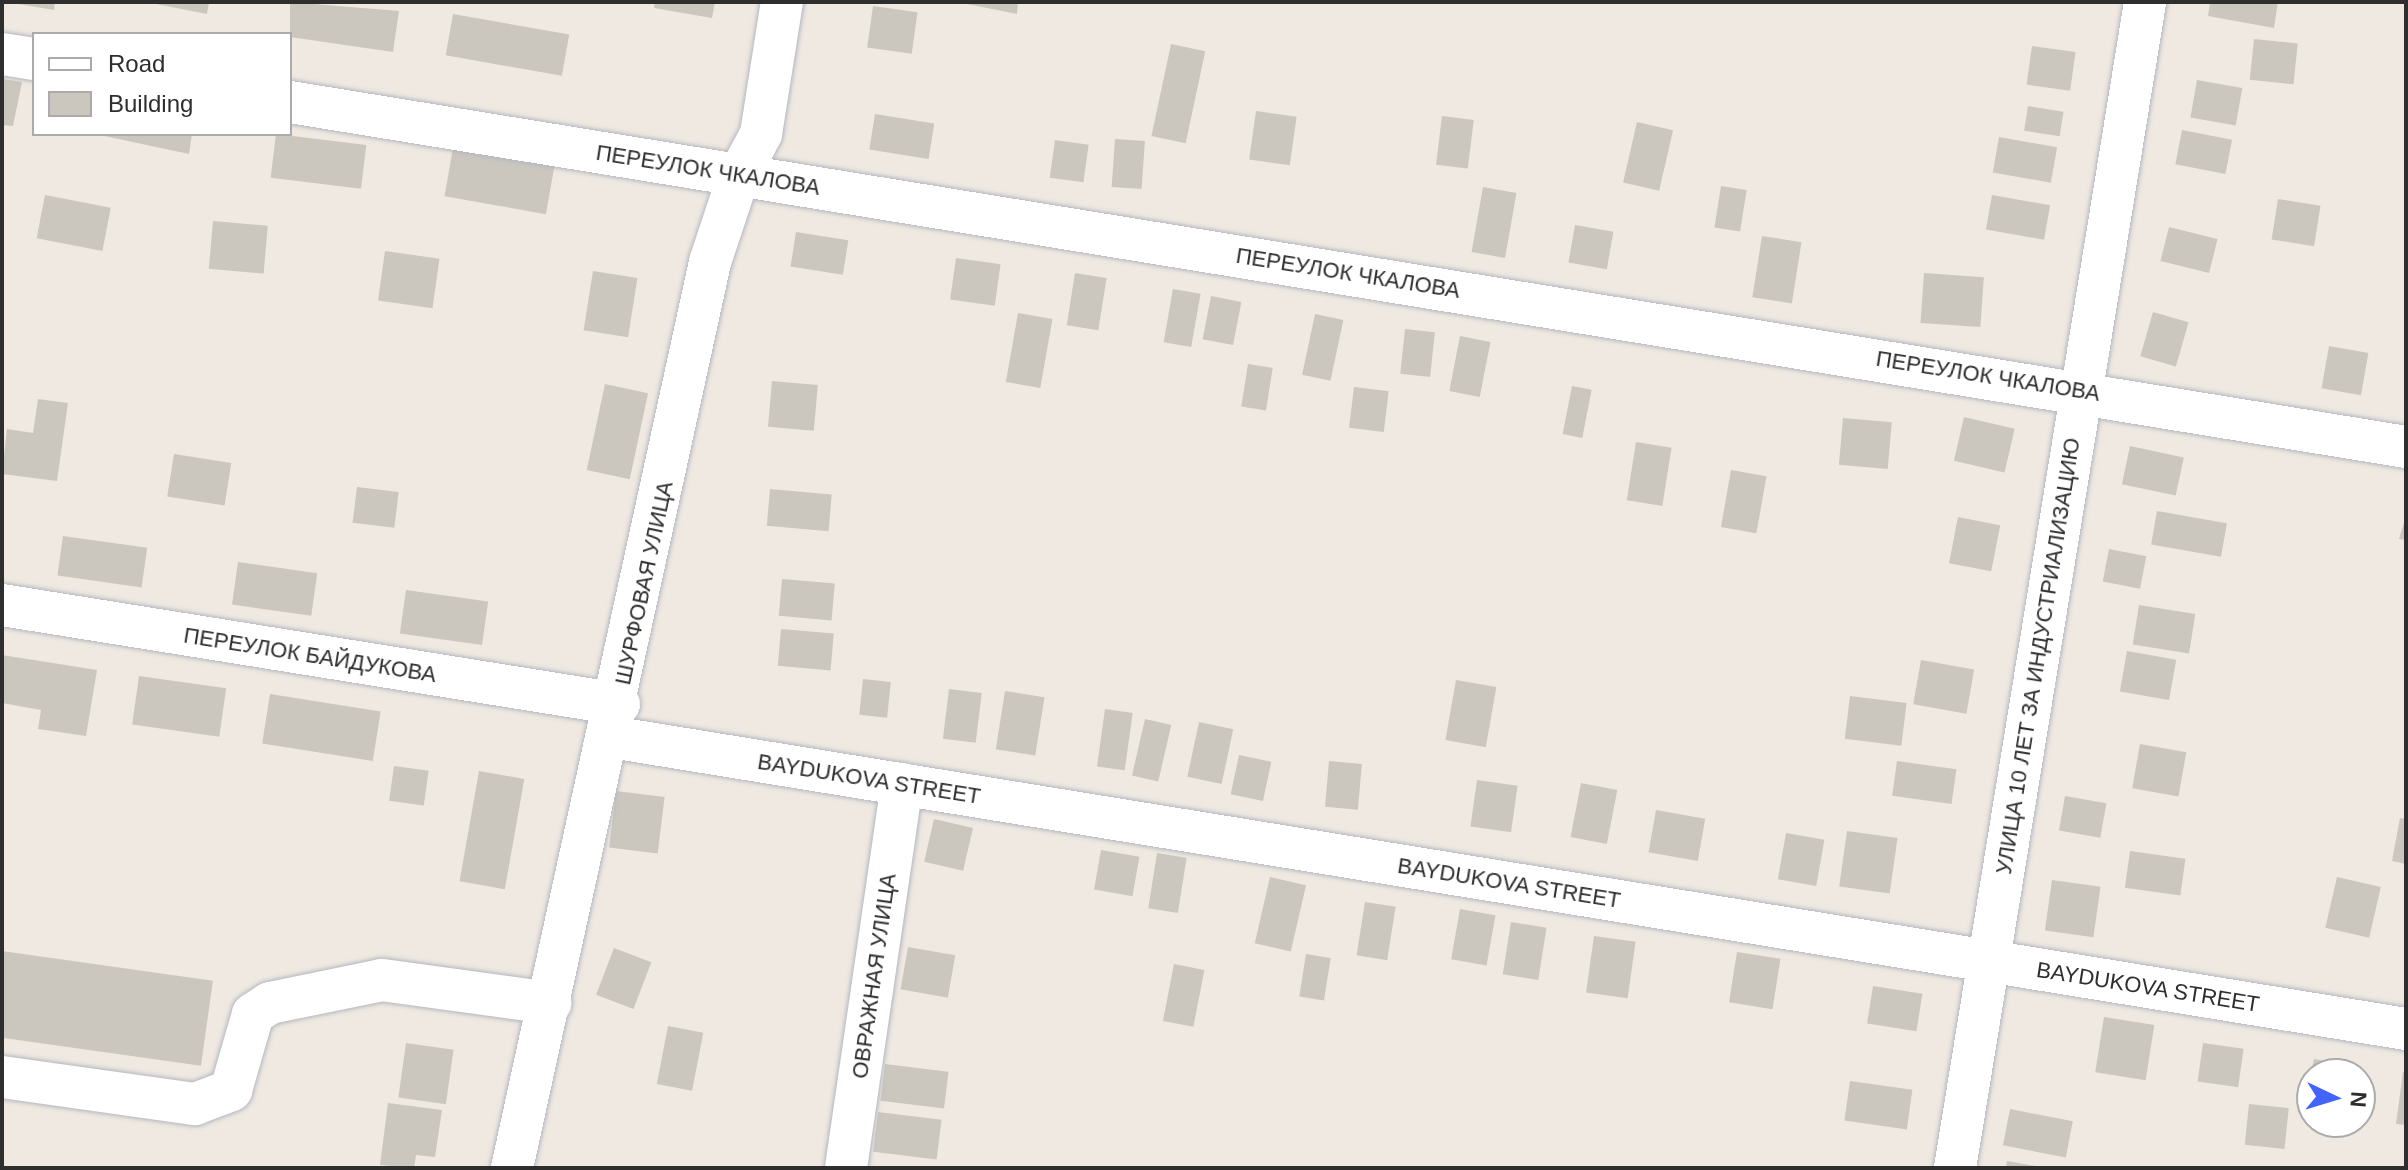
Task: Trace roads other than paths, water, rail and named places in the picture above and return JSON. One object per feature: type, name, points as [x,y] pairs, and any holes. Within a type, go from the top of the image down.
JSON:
[{"type":"street","name":"ШУРФОВАЯ УЛИЦА","points":[[512,1168],[615,720],[710,262],[739,175],[761,134],[782,2]]},
{"type":"street","name":"УЛИЦА 10 ЛЕТ ЗА ИНДУСТРИАЛИЗАЦИЮ","points":[[1955,1168],[2145,2]]},
{"type":"street","points":[[2,54],[32,59]]},
{"type":"street","name":"ПЕРЕУЛОК ЧКАЛОВА","points":[[292,102],[2081,390],[2406,447]]},
{"type":"street","name":"ПЕРЕУЛОК БАЙДУКОВА","points":[[2,605],[615,720]]},
{"type":"street","name":"BAYDUKOVA STREET","points":[[615,720],[902,784],[2406,1029]]},
{"type":"street","name":"ОВРАЖНАЯ УЛИЦА","points":[[846,1168],[902,784]]},
{"type":"street","points":[[2,1077],[195,1104],[231,1090],[253,1014],[270,1003],[382,980],[550,1003]]}]
